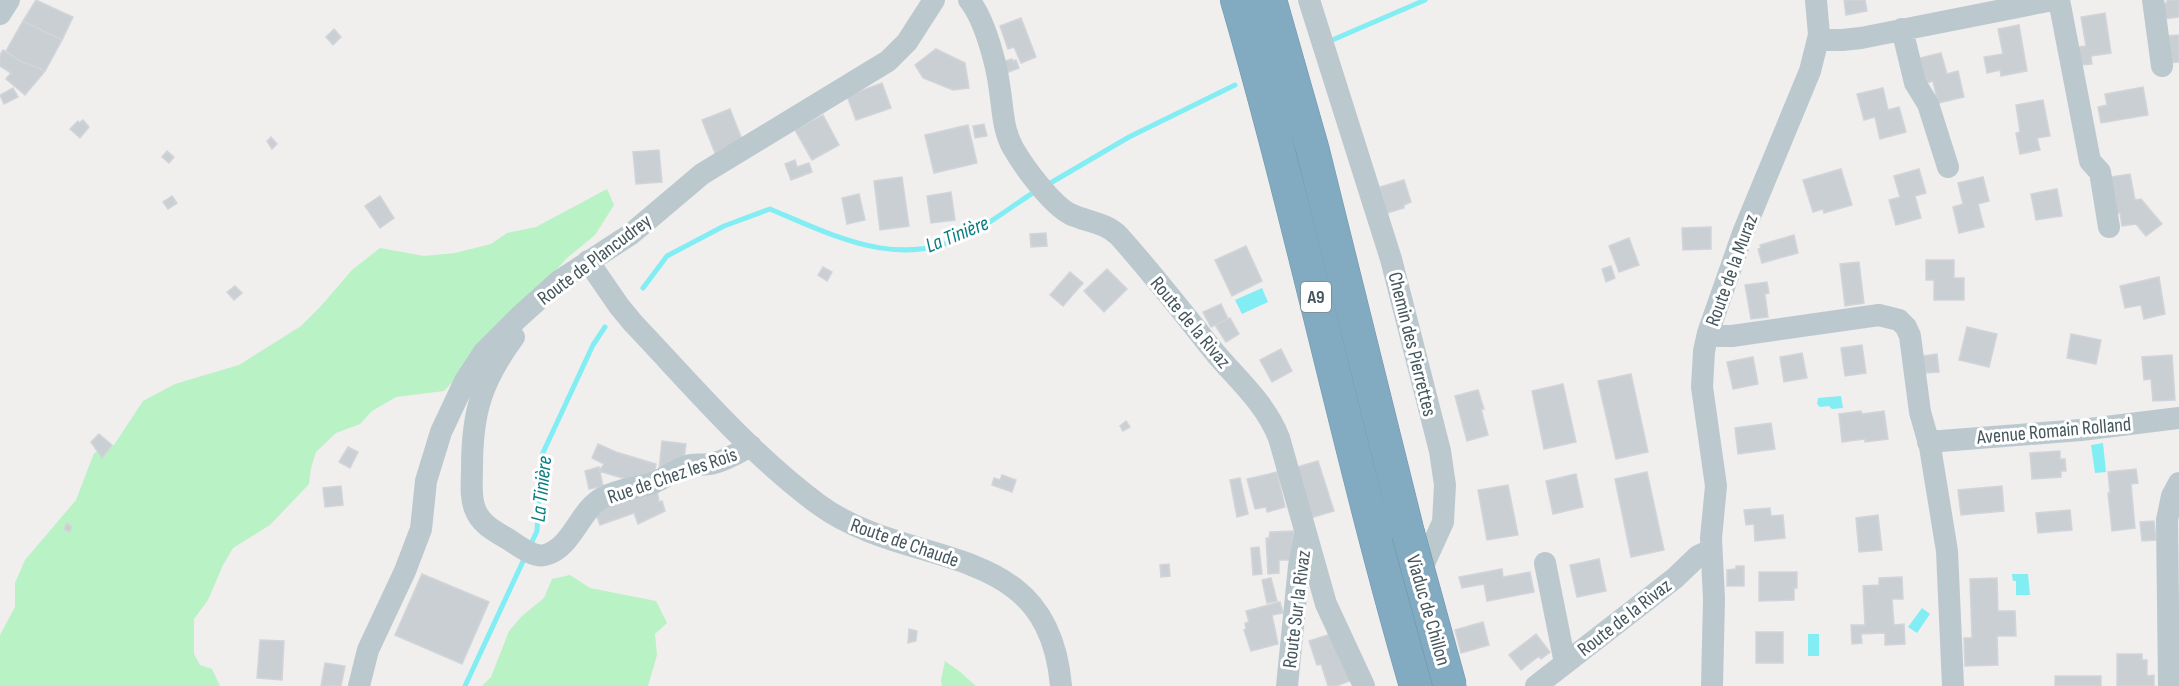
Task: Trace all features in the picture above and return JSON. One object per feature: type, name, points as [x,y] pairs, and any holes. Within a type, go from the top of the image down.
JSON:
[{"type":"highway","name":"Viaduc de Chillon","points":[[1237,0],[1300,233],[1380,554],[1416,686]]},
{"type":"highway","name":"Viaduc de Chillon","points":[[1270,0],[1313,152],[1408,533],[1450,686]]},
{"type":"street","points":[[0,14],[9,0]]},
{"type":"street","name":"Route de Plancudrey","points":[[359,686],[372,640],[405,571],[421,529],[426,481],[432,455],[448,414],[478,361],[518,318],[559,281],[631,234],[702,174],[879,68],[902,48],[934,0]]},
{"type":"street","name":"Route de la Rivaz","points":[[969,0],[980,20],[996,71],[1008,138],[1014,151],[1056,205],[1114,231],[1253,394],[1270,418],[1276,431],[1326,604],[1364,686]]},
{"type":"street","name":"Chemin des Pierrettes","points":[[1309,0],[1392,259],[1444,476],[1445,507],[1441,530],[1406,599],[1433,686]]},
{"type":"street","name":"Route de la Muraz","points":[[1712,686],[1714,599],[1711,550],[1716,486],[1704,409],[1702,377],[1704,351],[1708,333],[1743,233],[1810,71],[1818,40],[1816,0]]},
{"type":"street","points":[[1818,40],[1849,40],[1990,6],[2053,0]]},
{"type":"street","points":[[2059,0],[2090,160],[2100,172],[2109,227]]},
{"type":"street","points":[[2153,0],[2162,66]]},
{"type":"street","points":[[1902,29],[1915,83],[1928,104],[1948,167]]},
{"type":"street","name":"Route de Chaude","points":[[588,261],[619,306],[751,446],[796,487],[841,519],[882,537],[973,565],[1013,585],[1027,598],[1045,622],[1054,648],[1061,686]]},
{"type":"street","points":[[1708,333],[1732,336],[1883,315],[1895,318],[1906,327],[1910,336],[1920,412],[1928,442],[1948,556],[1953,686]]},
{"type":"street","name":"Rue de Chez les Rois","points":[[518,318],[517,330],[496,363],[479,401],[473,434],[472,478],[475,509],[479,517],[487,526],[517,545],[538,555],[550,553],[560,546],[588,509],[602,497],[652,483],[687,466],[713,464],[751,446]]},
{"type":"street","name":"Avenue Romain Rolland","points":[[1928,442],[2081,430],[2179,418]]},
{"type":"street","points":[[2169,686],[2167,520],[2172,496],[2179,483]]},
{"type":"street","name":"Route Sur la Rivaz","points":[[1287,686],[1299,566],[1306,532]]},
{"type":"street","name":"Route de la Rivaz","points":[[1536,686],[1674,578],[1698,555],[1711,550]]},
{"type":"street","points":[[1545,563],[1565,663]]},
{"type":"green space","points":[[607,189],[614,205],[595,235],[567,258],[444,391],[396,397],[372,411],[360,424],[336,433],[316,452],[309,484],[270,525],[233,548],[208,600],[194,619],[194,654],[200,665],[212,669],[220,686],[0,686],[0,635],[15,607],[15,583],[25,560],[76,500],[94,453],[114,445],[143,401],[175,384],[239,365],[301,326],[352,270],[380,248],[424,256],[455,253],[491,244],[507,233],[536,227]]},
{"type":"green space","points":[[570,575],[590,588],[656,601],[667,623],[655,634],[657,655],[648,686],[482,686],[491,677],[509,631],[522,616],[544,598],[552,579]]},
{"type":"green space","points":[[945,661],[959,671],[976,686],[942,686]]},
{"type":"water","points":[[1262,288],[1268,302],[1242,314],[1235,300]]},
{"type":"water","points":[[1841,396],[1843,408],[1832,409],[1829,406],[1820,407],[1817,404],[1818,398]]},
{"type":"water","points":[[2103,443],[2106,472],[2095,473],[2091,445]]},
{"type":"water","points":[[2012,574],[2028,574],[2030,595],[2016,595],[2016,581],[2013,581]]},
{"type":"water","points":[[1922,608],[1930,614],[1917,633],[1908,627]]},
{"type":"water","points":[[1808,634],[1819,634],[1819,656],[1808,656]]},
{"type":"building","points":[[36,0],[73,17],[62,40],[23,21]]},
{"type":"building","points":[[1844,0],[1865,0],[1867,11],[1846,15]]},
{"type":"building","points":[[2167,0],[2179,0],[2179,17],[2163,19],[2161,3],[2167,3]]},
{"type":"building","points":[[2105,13],[2111,53],[2091,56],[2092,64],[2081,65],[2078,47],[2086,46],[2081,17]]},
{"type":"building","points":[[1021,18],[1036,57],[1021,63],[1014,47],[1008,49],[1000,26]]},
{"type":"building","points":[[23,21],[62,40],[45,71],[20,61],[6,51]]},
{"type":"building","points":[[2019,25],[2027,71],[2001,76],[2000,70],[1987,73],[1984,57],[2003,54],[1998,29]]},
{"type":"building","points":[[334,29],[341,37],[333,45],[326,37]]},
{"type":"building","points":[[2179,35],[2179,62],[2168,63],[2166,36]]},
{"type":"building","points":[[936,49],[965,63],[969,88],[953,90],[923,78],[915,65]]},
{"type":"building","points":[[3,50],[20,61],[45,71],[25,95],[6,79],[11,73],[0,66],[0,55]]},
{"type":"building","points":[[1941,53],[1947,74],[1958,71],[1964,97],[1938,103],[1933,81],[1922,84],[1916,59]]},
{"type":"building","points":[[1016,60],[1019,68],[1006,73],[1002,62]]},
{"type":"building","points":[[882,83],[891,108],[856,120],[847,96]]},
{"type":"building","points":[[2143,87],[2148,115],[2101,123],[2098,107],[2107,105],[2105,94]]},
{"type":"building","points":[[13,88],[18,97],[4,104],[0,95]]},
{"type":"building","points":[[1883,88],[1888,110],[1899,107],[1906,132],[1880,139],[1875,117],[1864,120],[1857,94]]},
{"type":"building","points":[[2043,100],[2050,136],[2037,138],[2040,150],[2020,154],[2016,133],[2020,132],[2016,105]]},
{"type":"building","points":[[730,109],[743,142],[715,153],[702,120]]},
{"type":"building","points":[[823,115],[839,145],[812,160],[795,130]]},
{"type":"building","points":[[83,120],[89,127],[80,138],[70,129],[78,121],[79,123]]},
{"type":"building","points":[[984,124],[987,136],[975,138],[973,126]]},
{"type":"building","points":[[968,125],[977,163],[934,173],[925,135]]},
{"type":"building","points":[[271,137],[277,144],[272,149],[267,141]]},
{"type":"building","points":[[659,150],[662,182],[636,184],[633,152]]},
{"type":"building","points":[[167,151],[174,157],[169,163],[162,157]]},
{"type":"building","points":[[795,160],[797,167],[809,163],[812,172],[791,180],[785,164]]},
{"type":"building","points":[[1841,169],[1852,205],[1824,213],[1823,209],[1813,212],[1803,180]]},
{"type":"building","points":[[1919,169],[1926,193],[1915,196],[1921,218],[1896,225],[1889,200],[1900,197],[1894,176]]},
{"type":"building","points":[[2130,174],[2135,200],[2141,199],[2162,224],[2146,236],[2136,224],[2122,226],[2120,213],[2111,214],[2104,178]]},
{"type":"building","points":[[902,177],[909,226],[880,230],[874,181]]},
{"type":"building","points":[[1983,177],[1989,201],[1978,204],[1984,227],[1959,233],[1953,207],[1963,204],[1958,183]]},
{"type":"building","points":[[1404,180],[1411,202],[1404,205],[1404,208],[1387,213],[1380,187]]},
{"type":"building","points":[[2057,189],[2062,216],[2036,220],[2031,194]]},
{"type":"building","points":[[951,192],[955,220],[931,223],[927,196]]},
{"type":"building","points":[[859,194],[865,220],[847,224],[842,198]]},
{"type":"building","points":[[172,196],[177,203],[168,209],[163,202]]},
{"type":"building","points":[[380,196],[394,218],[380,228],[365,206]]},
{"type":"building","points":[[1711,227],[1711,249],[1683,250],[1682,228]]},
{"type":"building","points":[[1046,233],[1047,246],[1031,247],[1030,234]]},
{"type":"building","points":[[1794,235],[1798,253],[1762,263],[1758,249],[1761,248],[1760,245]]},
{"type":"building","points":[[1629,238],[1639,265],[1619,272],[1609,246]]},
{"type":"building","points":[[1246,246],[1262,281],[1232,296],[1215,260]]},
{"type":"building","points":[[1926,260],[1954,260],[1954,278],[1964,278],[1964,300],[1934,300],[1934,280],[1926,280]]},
{"type":"building","points":[[1859,262],[1864,303],[1845,306],[1840,264]]},
{"type":"building","points":[[1611,266],[1615,278],[1606,282],[1602,269]]},
{"type":"building","points":[[823,267],[832,272],[827,281],[818,275]]},
{"type":"building","points":[[1107,269],[1127,289],[1104,312],[1084,291]]},
{"type":"building","points":[[1070,272],[1083,283],[1063,306],[1050,295]]},
{"type":"building","points":[[2159,277],[2165,314],[2144,319],[2141,305],[2125,308],[2120,286]]},
{"type":"building","points":[[1767,282],[1769,293],[1765,294],[1768,317],[1751,319],[1745,285]]},
{"type":"building","points":[[235,286],[242,293],[234,300],[227,292]]},
{"type":"building","points":[[1221,304],[1228,319],[1211,327],[1203,312]]},
{"type":"building","points":[[1230,318],[1239,334],[1226,342],[1215,325]]},
{"type":"building","points":[[1967,327],[1997,334],[1989,367],[1959,360]]},
{"type":"building","points":[[2071,334],[2101,340],[2096,364],[2067,358]]},
{"type":"building","points":[[1862,345],[1866,373],[1845,376],[1841,348]]},
{"type":"building","points":[[1281,349],[1292,371],[1272,382],[1260,360]]},
{"type":"building","points":[[1802,353],[1807,378],[1784,382],[1780,357]]},
{"type":"building","points":[[1937,354],[1939,372],[1924,373],[1923,356]]},
{"type":"building","points":[[2172,355],[2175,400],[2153,401],[2151,379],[2144,380],[2142,357]]},
{"type":"building","points":[[1753,357],[1758,384],[1733,389],[1727,362]]},
{"type":"building","points":[[1631,374],[1648,452],[1616,459],[1598,381]]},
{"type":"building","points":[[1563,384],[1576,442],[1544,449],[1532,391]]},
{"type":"building","points":[[1478,390],[1488,435],[1467,441],[1455,396]]},
{"type":"building","points":[[1861,411],[1862,414],[1884,411],[1888,439],[1842,442],[1839,414]]},
{"type":"building","points":[[1126,421],[1130,427],[1123,431],[1120,426]]},
{"type":"building","points":[[1771,423],[1775,449],[1738,454],[1735,428]]},
{"type":"building","points":[[99,434],[112,445],[102,458],[91,442]]},
{"type":"building","points":[[662,441],[686,444],[683,467],[659,470]]},
{"type":"building","points":[[598,444],[656,464],[653,480],[639,483],[599,471],[604,464],[592,458]]},
{"type":"building","points":[[348,447],[358,452],[350,468],[339,462]]},
{"type":"building","points":[[2060,451],[2060,459],[2065,459],[2066,471],[2061,471],[2061,477],[2032,479],[2030,453]]},
{"type":"building","points":[[1318,461],[1334,511],[1310,518],[1294,468]]},
{"type":"building","points":[[599,467],[603,486],[589,489],[585,471]]},
{"type":"building","points":[[2136,469],[2138,483],[2131,484],[2135,528],[2112,531],[2108,472]]},
{"type":"building","points":[[1277,472],[1285,507],[1267,512],[1266,507],[1255,509],[1247,479]]},
{"type":"building","points":[[1647,472],[1664,550],[1631,557],[1615,479]]},
{"type":"building","points":[[1576,474],[1583,507],[1553,514],[1546,481]]},
{"type":"building","points":[[1002,475],[1016,480],[1012,492],[992,485],[994,478],[1000,480]]},
{"type":"building","points":[[1240,478],[1248,514],[1237,517],[1230,480]]},
{"type":"building","points":[[1508,485],[1518,535],[1487,540],[1478,490]]},
{"type":"building","points":[[341,486],[343,505],[325,507],[323,488]]},
{"type":"building","points":[[2002,486],[2004,511],[1961,515],[1958,490]]},
{"type":"building","points":[[657,488],[659,502],[662,501],[665,511],[638,524],[634,513],[600,525],[594,509]]},
{"type":"building","points":[[1770,508],[1771,516],[1783,515],[1785,538],[1755,541],[1754,524],[1746,525],[1744,510]]},
{"type":"building","points":[[2070,510],[2072,530],[2038,533],[2036,513]]},
{"type":"building","points":[[1878,515],[1882,550],[1859,552],[1856,518]]},
{"type":"building","points":[[2154,521],[2156,540],[2142,541],[2140,522]]},
{"type":"building","points":[[67,523],[72,527],[69,532],[64,529]]},
{"type":"building","points":[[1294,531],[1296,560],[1279,560],[1279,573],[1268,574],[1266,538],[1269,538],[1270,532]]},
{"type":"building","points":[[1259,547],[1262,574],[1253,575],[1251,548]]},
{"type":"building","points":[[1599,559],[1606,591],[1577,597],[1570,565]]},
{"type":"building","points":[[1169,564],[1170,576],[1161,577],[1160,565]]},
{"type":"building","points":[[1736,566],[1744,566],[1744,586],[1727,586],[1727,570],[1736,569]]},
{"type":"building","points":[[1502,569],[1503,577],[1530,572],[1534,592],[1487,601],[1484,584],[1462,588],[1459,577]]},
{"type":"building","points":[[1759,572],[1797,572],[1794,600],[1759,601]]},
{"type":"building","points":[[422,574],[489,602],[462,664],[395,635]]},
{"type":"building","points":[[1902,577],[1903,599],[1892,599],[1894,625],[1904,624],[1905,644],[1885,645],[1885,633],[1861,634],[1862,643],[1852,644],[1851,625],[1865,625],[1863,586],[1879,585],[1879,578]]},
{"type":"building","points":[[1271,578],[1277,601],[1267,603],[1262,580]]},
{"type":"building","points":[[1997,578],[1998,611],[2015,611],[2016,636],[1997,636],[1998,665],[1965,666],[1964,638],[1972,638],[1970,579]]},
{"type":"building","points":[[1280,602],[1283,613],[1272,615],[1278,644],[1251,651],[1244,630],[1246,629],[1245,623],[1249,622],[1246,611]]},
{"type":"building","points":[[1483,622],[1489,645],[1461,653],[1455,630]]},
{"type":"building","points":[[909,629],[917,631],[916,641],[908,643]]},
{"type":"building","points":[[1756,632],[1783,632],[1783,663],[1756,663]]},
{"type":"building","points":[[1331,634],[1352,680],[1336,686],[1328,686],[1321,664],[1317,665],[1309,641]]},
{"type":"building","points":[[1536,634],[1550,652],[1541,659],[1539,656],[1521,670],[1509,655]]},
{"type":"building","points":[[260,640],[284,641],[282,680],[257,678]]},
{"type":"building","points":[[2117,654],[2142,654],[2142,660],[2147,660],[2147,676],[2154,675],[2154,686],[2117,686]]},
{"type":"building","points":[[325,663],[345,666],[341,686],[321,686]]},
{"type":"building","points":[[2055,676],[2101,676],[2101,686],[2055,686]]},
{"type":"waterway","name":"La Tinière","points":[[1330,41],[1425,0]]},
{"type":"waterway","name":"La Tinière","points":[[1047,185],[1129,137],[1235,85]]},
{"type":"waterway","name":"La Tinière","points":[[643,288],[667,256],[724,226],[770,209],[846,240],[896,250],[922,249],[948,243],[975,231],[1036,191]]},
{"type":"waterway","name":"La Tinière","points":[[530,546],[537,531],[541,457],[593,345],[605,327]]},
{"type":"waterway","name":"La Tinière","points":[[465,686],[525,557]]}]
